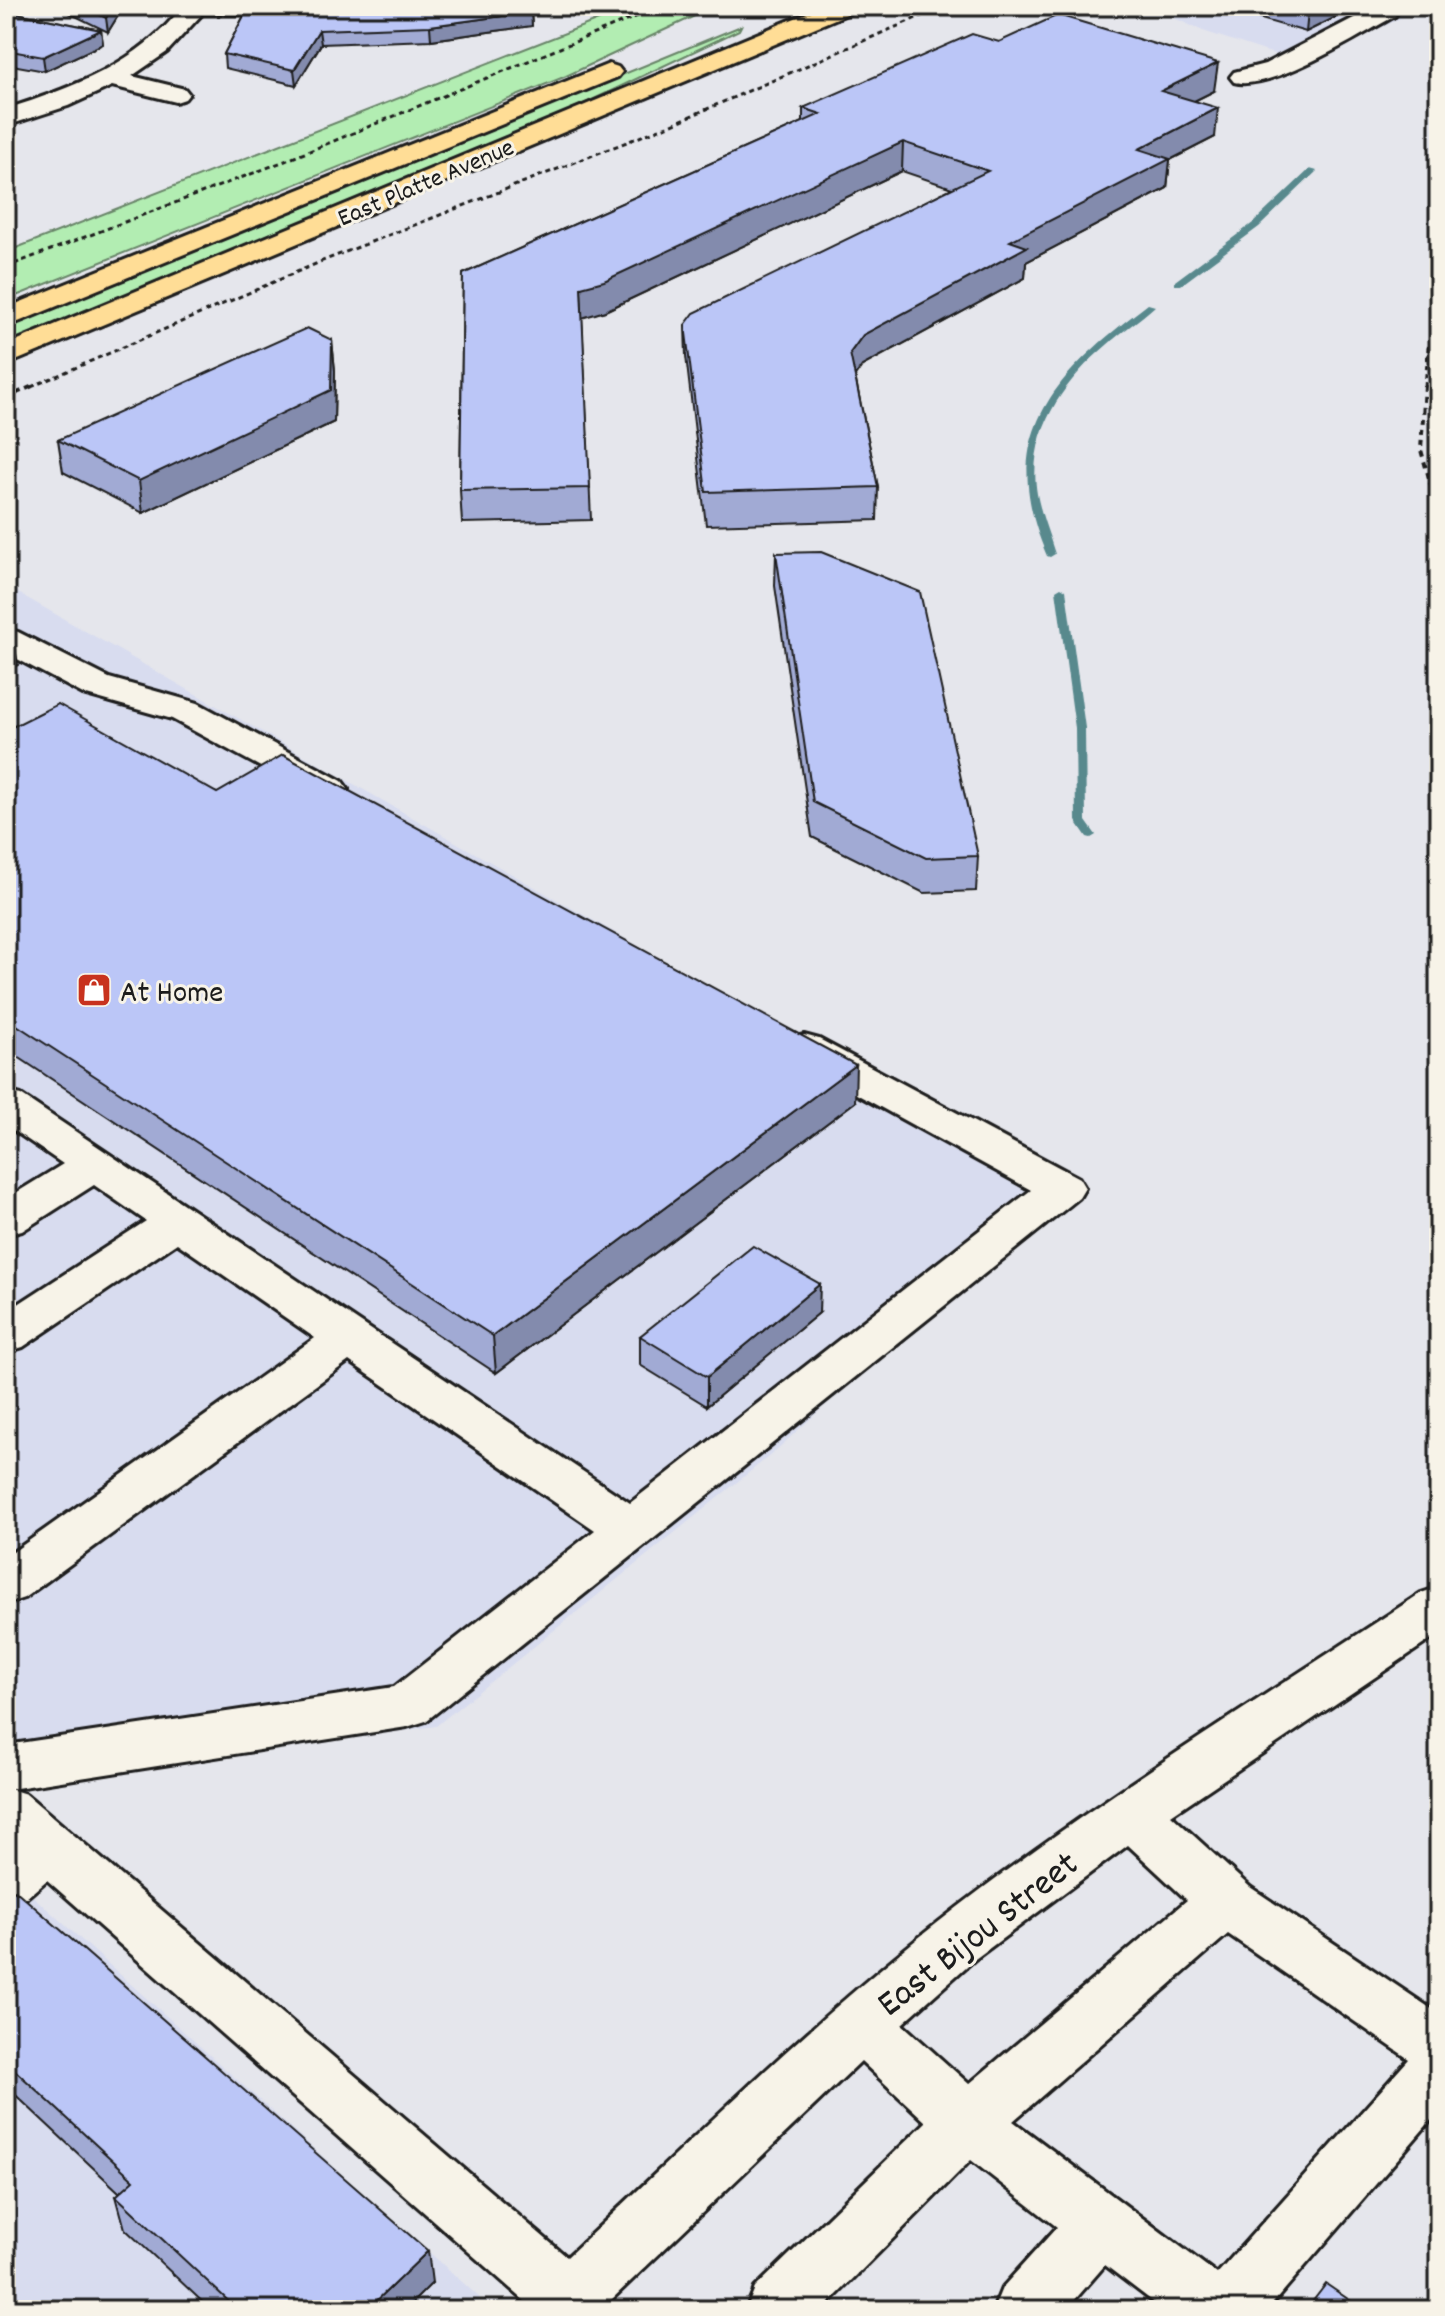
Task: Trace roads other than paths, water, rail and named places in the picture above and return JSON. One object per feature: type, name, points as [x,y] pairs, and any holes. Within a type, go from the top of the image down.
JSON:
[{"type":"highway","name":"East Platte Avenue","points":[[6,356],[845,6]]},
{"type":"highway","name":"East Platte Avenue","points":[[6,318],[638,60]]},
{"type":"street","points":[[6,118],[57,101],[109,78],[164,44],[196,6]]},
{"type":"street","points":[[206,6],[362,9],[413,6]]},
{"type":"street","points":[[1243,77],[1273,70],[1384,8]]},
{"type":"street","points":[[109,78],[176,94]]},
{"type":"street","points":[[6,639],[96,686],[185,711],[366,809]]},
{"type":"street","points":[[57,706],[96,686]]},
{"type":"street","points":[[6,1767],[407,1706],[1063,1188],[770,1029]]},
{"type":"street","points":[[11,1114],[178,1221],[631,1529]]},
{"type":"street","points":[[6,1220],[94,1165]]},
{"type":"street","points":[[6,1335],[178,1221]]},
{"type":"street","points":[[6,1584],[349,1337]]},
{"type":"street","name":"East Bijou Street","points":[[569,2306],[861,2024],[955,1942],[1131,1813],[1439,1607]]},
{"type":"street","points":[[1131,1813],[1227,1900],[1439,2047]]},
{"type":"street","points":[[20,1846],[569,2306]]},
{"type":"street","points":[[778,2310],[968,2122],[1227,1900]]},
{"type":"street","points":[[861,2024],[968,2122],[1214,2310]]},
{"type":"street","points":[[1226,2310],[1439,2068]]},
{"type":"street","points":[[1025,2310],[1101,2224]]},
{"type":"waterway","points":[[1178,283],[1256,225],[1313,171]]},
{"type":"waterway","points":[[1050,554],[1032,488],[1032,457],[1038,429],[1049,404],[1065,381],[1105,342],[1151,306]]},
{"type":"waterway","points":[[1061,590],[1080,728],[1081,821],[1091,835]]},
{"type":"place","name":"At Home","points":[[94,990]]}]
